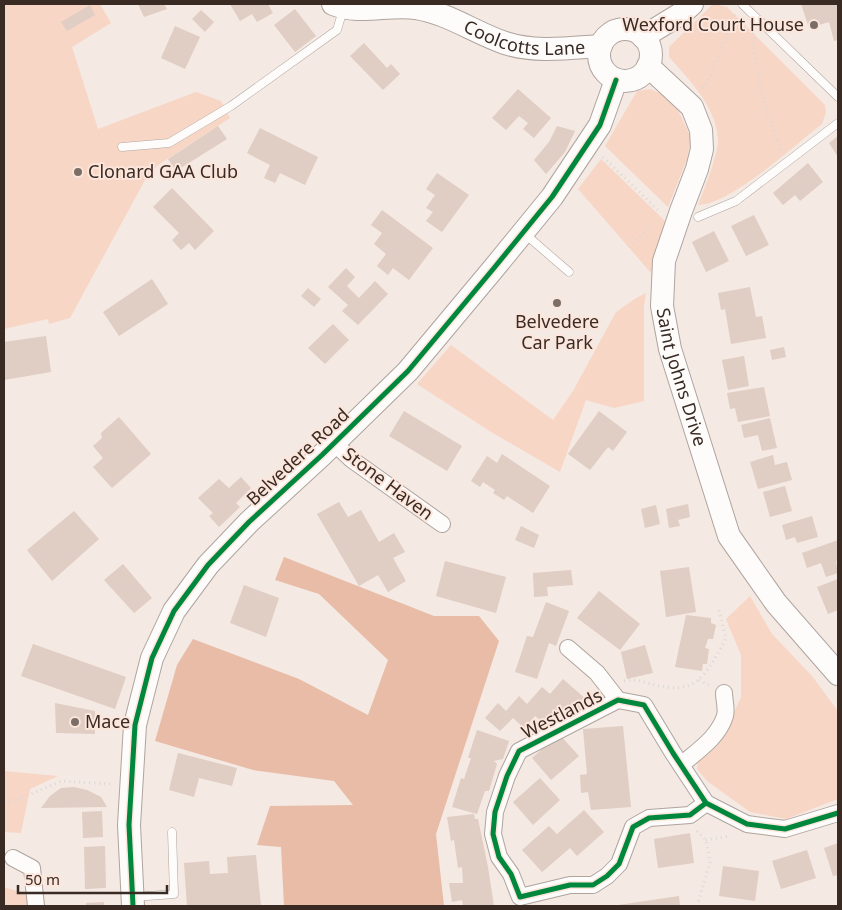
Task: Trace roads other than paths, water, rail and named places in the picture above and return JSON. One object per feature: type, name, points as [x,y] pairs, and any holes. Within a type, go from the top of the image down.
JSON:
[{"type":"street","points":[[643,37],[692,4]]},
{"type":"street","name":"Coolcotts Lane","points":[[338,6],[370,9],[399,7],[428,10],[504,43],[525,49],[601,46]]},
{"type":"street","points":[[620,30],[637,32],[643,37],[650,51],[648,66],[644,72],[632,80],[616,80],[609,76],[600,62],[601,46],[612,33],[620,30]]},
{"type":"street","name":"Saint Johns Drive","points":[[648,66],[692,107],[701,130],[702,149],[698,169],[670,219],[664,261],[662,306],[670,349],[729,536],[776,603],[838,674]]},
{"type":"street","name":"Belvedere Road","points":[[132,901],[129,825],[135,725],[152,658],[174,611],[208,565],[249,522],[408,371],[523,233],[552,197],[600,125],[616,80]]},
{"type":"street","name":"Stone Haven","points":[[334,443],[351,459],[442,524]]},
{"type":"street","name":"Westlands","points":[[568,648],[597,673],[618,700]]},
{"type":"street","points":[[681,765],[712,739],[725,715],[724,693]]},
{"type":"street","name":"Westlands","points":[[706,803],[690,814],[649,818],[633,827],[619,864],[607,876],[593,884],[570,885],[520,897],[511,874],[499,857],[493,834],[495,812],[507,776],[519,751],[618,700],[644,705],[706,803],[747,824],[785,829],[838,813]]},
{"type":"street","points":[[12,858],[32,868],[36,906]]},
{"type":"lane","points":[[742,4],[838,97]]},
{"type":"lane","points":[[122,147],[169,143],[231,106],[337,30],[338,6]]},
{"type":"lane","points":[[698,217],[736,201],[838,123]]},
{"type":"lane","points":[[523,233],[569,272]]},
{"type":"lane","points":[[132,901],[174,894],[172,832]]},
{"type":"place","name":"Wexford Court House","points":[[814,25]]},
{"type":"place","name":"Clonard GAA Club","points":[[78,172]]},
{"type":"place","name":"Belvedere Car Park","points":[[557,303]]},
{"type":"place","name":"Mace","points":[[75,722]]}]
